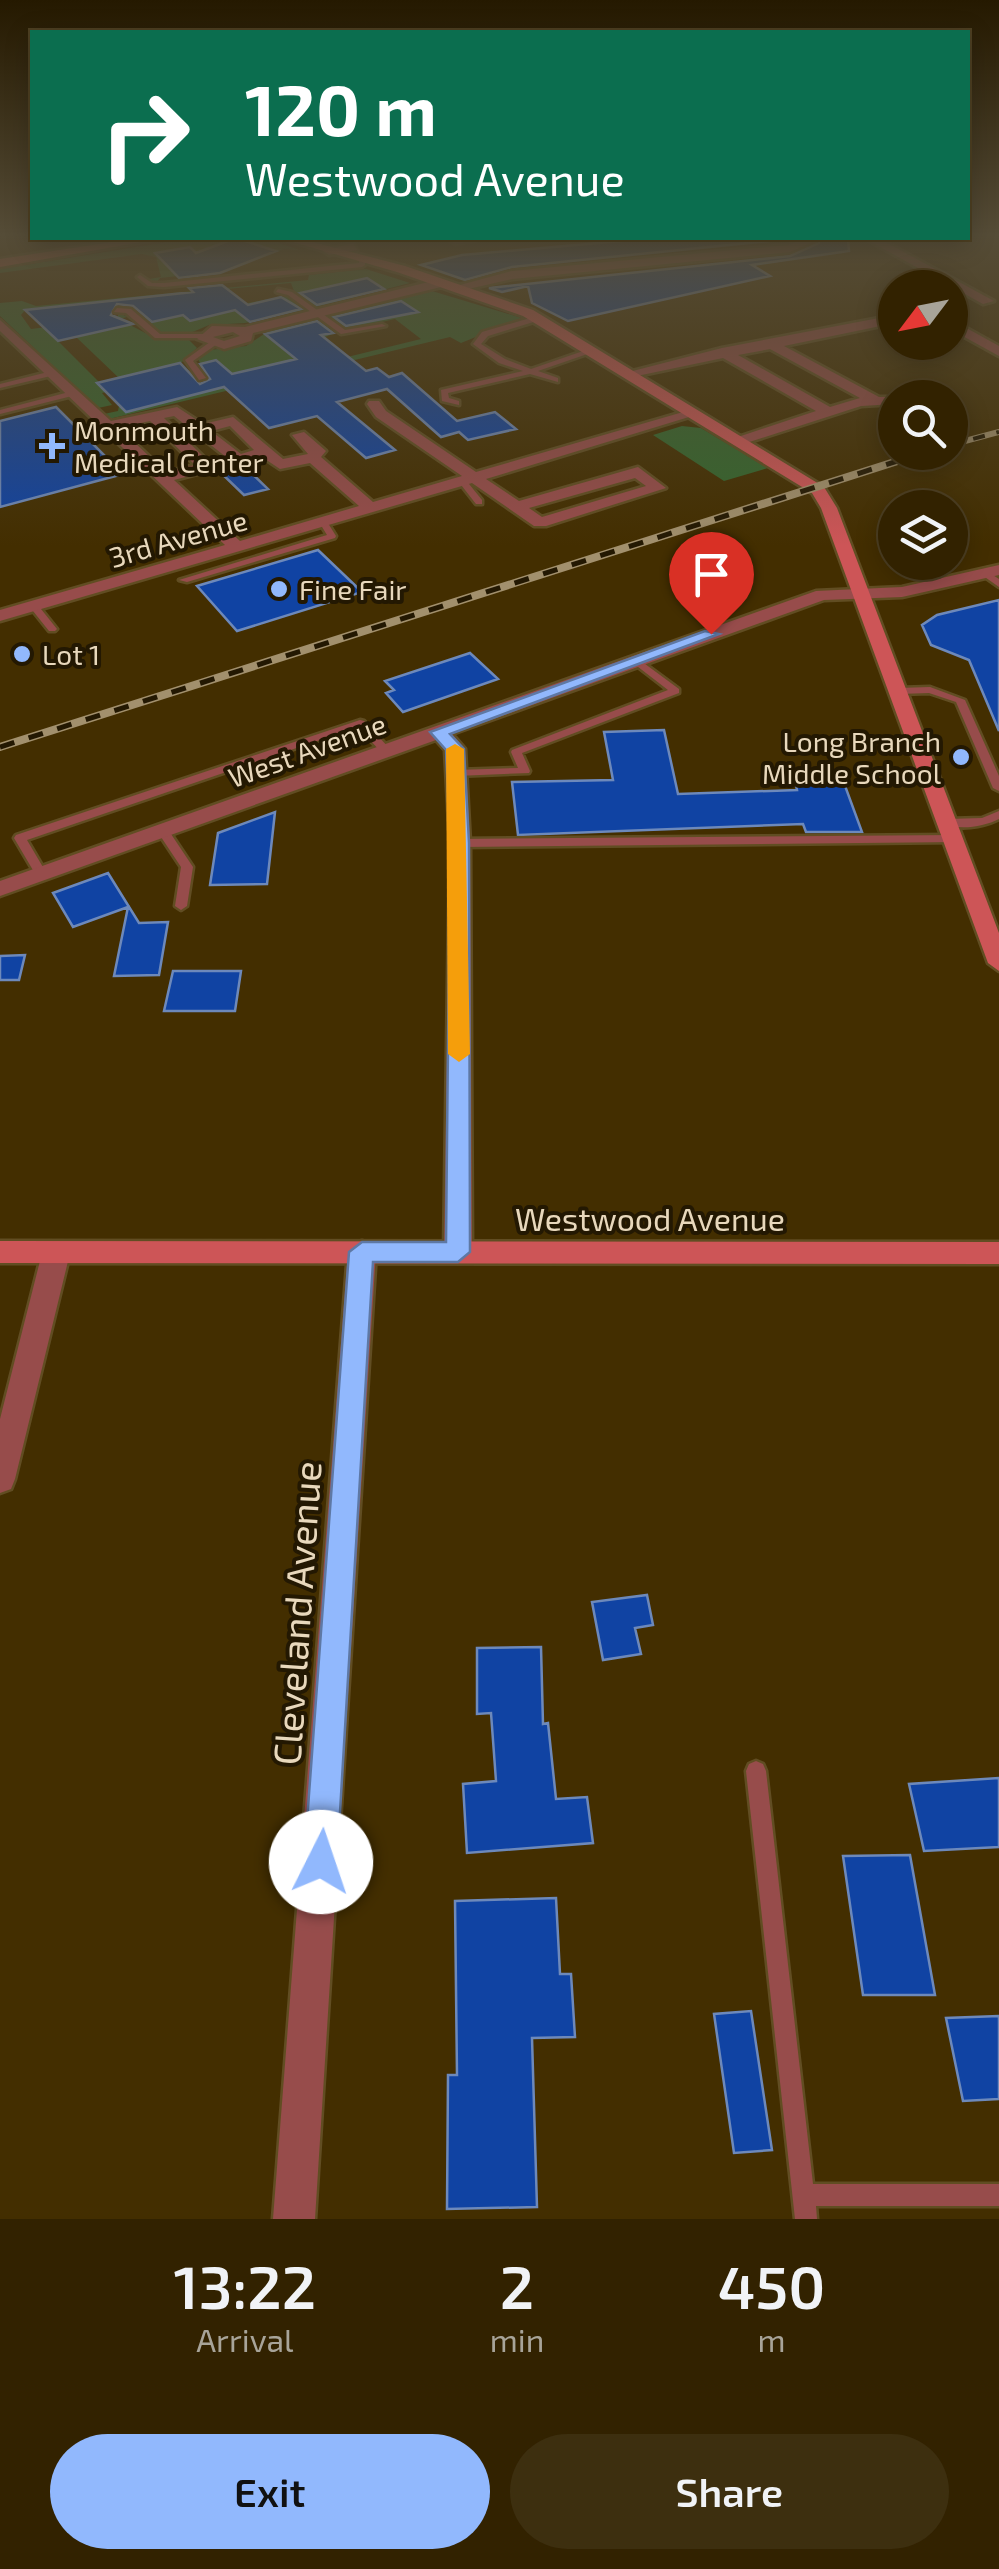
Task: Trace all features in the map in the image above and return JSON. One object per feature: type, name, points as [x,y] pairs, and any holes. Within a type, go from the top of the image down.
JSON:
[{"type":"street","points":[[15,339],[237,547]]},
{"type":"street","points":[[208,340],[245,339]]},
{"type":"street","points":[[572,339],[823,496],[999,963]]},
{"type":"street","points":[[632,373],[792,339]]},
{"type":"street","points":[[975,339],[999,352]]},
{"type":"street","points":[[769,343],[876,401]]},
{"type":"street","points":[[722,352],[828,412]]},
{"type":"street","points":[[740,441],[876,401]]},
{"type":"street","points":[[374,404],[381,414],[468,479],[540,523],[658,488],[638,472],[517,507]]},
{"type":"street","points":[[107,426],[177,411],[204,428],[238,459]]},
{"type":"street","name":"3rd Avenue","points":[[0,616],[181,578],[237,547],[694,414]]},
{"type":"street","points":[[152,415],[206,467]]},
{"type":"street","points":[[204,428],[234,420],[265,452]]},
{"type":"street","points":[[299,435],[318,451],[314,458],[371,508]]},
{"type":"street","name":"3rd Avenue","points":[[162,478],[265,452],[280,464],[314,458]]},
{"type":"street","name":"West Avenue","points":[[0,889],[822,595],[902,592],[994,576]]},
{"type":"street","points":[[439,732],[455,749],[460,843],[458,1252]]},
{"type":"street","name":"Westwood Avenue","points":[[0,1252],[999,1253]]},
{"type":"street","name":"Cleveland Avenue","points":[[294,2219],[362,1252]]},
{"type":"street","points":[[0,1479],[56,1253]]},
{"type":"lane","points":[[190,339],[208,340]]},
{"type":"lane","points":[[480,339],[477,341],[496,358],[555,380]]},
{"type":"lane","points":[[202,378],[190,360],[208,340]]},
{"type":"lane","points":[[456,403],[446,399],[444,392],[592,350]]},
{"type":"lane","points":[[0,386],[52,373]]},
{"type":"lane","points":[[0,412],[73,393]]},
{"type":"lane","points":[[468,479],[479,502]]},
{"type":"lane","points":[[181,578],[332,536],[323,522]]},
{"type":"lane","points":[[34,606],[52,629]]},
{"type":"lane","points":[[456,773],[525,772],[516,752],[674,691],[637,661]]},
{"type":"lane","points":[[899,691],[930,690],[960,700],[999,788]]},
{"type":"lane","points":[[42,874],[20,838],[360,722],[386,751]]},
{"type":"lane","points":[[460,843],[951,831],[999,816]]},
{"type":"lane","points":[[162,831],[187,867],[181,906]]},
{"type":"lane","points":[[756,1771],[806,2219]]},
{"type":"lane","points":[[804,2194],[999,2195]]},
{"type":"green space","points":[[24,339],[56,339],[104,387],[189,371],[102,393],[112,405],[98,408]]},
{"type":"green space","points":[[78,339],[189,340],[197,348],[181,363],[120,379]]},
{"type":"green space","points":[[257,339],[321,339],[313,342],[335,360],[421,339],[444,339],[109,419],[104,414],[118,411],[119,406],[125,412],[213,390],[211,379],[197,358],[209,350],[246,346]]},
{"type":"green space","points":[[682,426],[701,428],[768,468],[724,481],[653,435]]},
{"type":"building","points":[[271,339],[325,339],[366,371],[377,368],[389,377],[402,373],[457,421],[495,412],[516,429],[468,440],[459,432],[441,437],[387,389],[337,402],[395,450],[366,458],[317,416],[269,428],[224,387],[126,412],[97,383],[180,363],[200,384],[210,379],[200,364],[216,360],[232,374],[296,359]]},
{"type":"building","points":[[56,407],[123,474],[0,507],[0,421]]},
{"type":"building","points":[[244,466],[268,489],[244,495],[220,472]]},
{"type":"building","name":"Fine Fair","points":[[318,550],[362,592],[237,631],[197,586]]},
{"type":"building","name":"Long Branch Middle School","points":[[999,600],[999,731],[969,660],[931,645],[922,625],[937,615]]},
{"type":"building","points":[[470,653],[498,679],[403,712],[386,693],[394,690],[385,681]]},
{"type":"building","points":[[664,730],[678,794],[797,790],[796,785],[844,783],[862,832],[806,832],[803,824],[518,835],[512,782],[613,780],[604,732]]},
{"type":"building","points":[[275,812],[267,884],[210,885],[218,833]]},
{"type":"building","points":[[108,873],[139,923],[168,922],[159,975],[114,976],[128,907],[73,927],[53,893]]},
{"type":"building","points":[[25,955],[19,980],[0,980],[0,956]]},
{"type":"building","points":[[173,971],[241,971],[235,1011],[164,1011]]},
{"type":"building","points":[[647,1595],[653,1625],[635,1628],[641,1654],[603,1660],[592,1602]]},
{"type":"building","points":[[541,1647],[543,1724],[548,1723],[556,1799],[587,1797],[593,1843],[467,1853],[463,1784],[496,1781],[491,1713],[477,1714],[477,1648]]},
{"type":"building","points":[[999,1778],[999,1847],[924,1851],[909,1784]]},
{"type":"building","points":[[910,1855],[935,1995],[863,1995],[843,1856]]},
{"type":"building","points":[[556,1898],[560,1974],[571,1974],[575,2037],[532,2038],[537,2207],[447,2209],[448,2075],[457,2075],[455,1901]]},
{"type":"building","points":[[751,2011],[772,2150],[734,2153],[714,2014]]},
{"type":"building","points":[[999,2016],[999,2099],[963,2101],[946,2018]]},
{"type":"railway","points":[[968,440],[999,432]]},
{"type":"railway","points":[[0,747],[878,467]]},
{"type":"slow traffic","points":[[455,749],[460,843],[459,1054]]},
{"type":"place","name":"Monmouth Medical Center","points":[[52,446]]},
{"type":"place","name":"Fine Fair","points":[[279,589]]},
{"type":"place","name":"Lot 1","points":[[22,654]]},
{"type":"place","name":"Long Branch Middle School","points":[[961,757]]},
{"type":"route","points":[[321,1862],[362,1252],[458,1252],[460,843],[455,749],[439,732],[711,634]]}]
